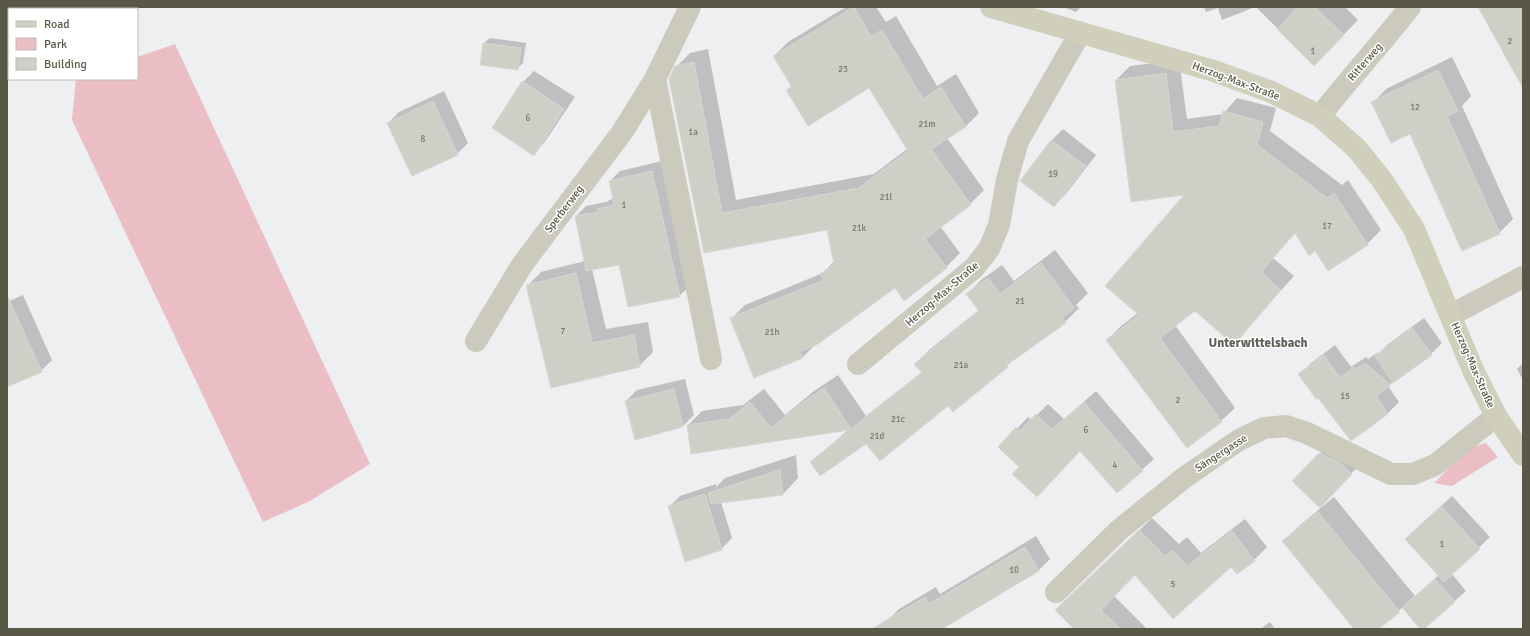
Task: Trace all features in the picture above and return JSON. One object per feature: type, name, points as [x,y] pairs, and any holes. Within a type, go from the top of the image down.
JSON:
[{"type":"main road","name":"Herzog-Max-Straße","points":[[991,7],[1214,71],[1269,91],[1320,116],[1357,150],[1382,180],[1414,229],[1473,370],[1496,416],[1523,455]]},
{"type":"street","name":"Sperberweg","points":[[476,341],[522,266],[623,131],[655,79],[690,7]]},
{"type":"street","name":"Ritterweg","points":[[1320,116],[1410,7]]},
{"type":"street","name":"Herzog-Max-Straße","points":[[858,364],[974,268],[989,249],[999,225],[1007,180],[1018,141],[1080,33]]},
{"type":"street","points":[[655,79],[711,359]]},
{"type":"street","name":"Herzog-Max-Straße","points":[[1451,315],[1523,277]]},
{"type":"street","name":"Sängergasse","points":[[1056,592],[1118,530],[1185,477],[1238,440],[1264,428],[1286,426],[1307,433],[1392,474],[1413,474],[1435,465],[1496,416]]},
{"type":"green space","points":[[175,44],[370,464],[308,502],[263,522],[72,120],[76,80],[138,80],[138,57]]},
{"type":"green space","points":[[1486,443],[1498,457],[1452,486],[1434,483],[1469,448]]},
{"type":"building","points":[[854,7],[871,36],[882,30],[923,99],[941,87],[966,127],[931,149],[971,205],[925,239],[947,268],[904,301],[895,288],[818,344],[799,352],[803,358],[754,378],[730,318],[824,280],[820,274],[834,264],[827,230],[704,253],[669,79],[675,66],[694,62],[722,213],[859,188],[908,151],[869,88],[808,126],[786,90],[792,87],[773,56]]},
{"type":"building","points":[[1298,7],[1315,7],[1344,35],[1314,66],[1277,29]]},
{"type":"building","points":[[1478,7],[1523,7],[1523,88]]},
{"type":"building","points":[[483,43],[521,48],[518,70],[480,65]]},
{"type":"building","points":[[1438,70],[1458,111],[1447,116],[1500,234],[1462,251],[1410,134],[1391,143],[1371,102]]},
{"type":"building","points":[[1166,73],[1173,132],[1219,126],[1223,111],[1263,122],[1257,145],[1327,198],[1334,193],[1368,245],[1328,271],[1315,251],[1309,256],[1295,233],[1261,272],[1281,290],[1234,345],[1195,311],[1160,338],[1222,422],[1187,448],[1106,340],[1139,315],[1105,286],[1184,195],[1131,202],[1115,80]]},
{"type":"building","points":[[522,81],[564,109],[534,156],[492,128]]},
{"type":"building","points":[[433,101],[458,155],[412,176],[387,123]]},
{"type":"building","points":[[1051,140],[1086,166],[1054,207],[1020,181]]},
{"type":"building","points":[[652,171],[680,297],[628,307],[619,265],[586,271],[575,216],[598,212],[597,209],[614,205],[609,181]]},
{"type":"building","points":[[1041,263],[1074,308],[1062,318],[1066,323],[1007,365],[1008,367],[953,412],[948,406],[880,461],[866,444],[820,476],[810,462],[850,430],[691,454],[687,425],[729,419],[750,402],[771,428],[799,405],[824,388],[851,429],[922,373],[914,364],[979,311],[966,294],[988,278],[1000,294]]},
{"type":"building","points":[[576,273],[592,343],[634,335],[640,367],[551,388],[526,285]]},
{"type":"building","points":[[7,295],[42,372],[7,387]]},
{"type":"building","points":[[1412,328],[1432,355],[1393,383],[1375,356]]},
{"type":"building","points":[[1324,355],[1340,378],[1354,367],[1356,369],[1365,363],[1391,385],[1376,396],[1388,414],[1351,441],[1318,398],[1316,399],[1298,374]]},
{"type":"building","points":[[674,389],[683,427],[635,440],[625,401]]},
{"type":"building","points":[[1084,402],[1143,471],[1117,493],[1080,451],[1037,497],[1012,474],[1019,467],[998,447],[1016,427],[1020,431],[1036,414],[1052,429]]},
{"type":"building","points":[[1319,453],[1340,463],[1352,474],[1320,508],[1292,481]]},
{"type":"building","points":[[780,470],[783,495],[711,504],[708,493]]},
{"type":"building","points":[[705,494],[722,550],[685,562],[668,506]]},
{"type":"building","points":[[1441,506],[1480,549],[1444,582],[1405,539]]},
{"type":"building","points":[[1318,512],[1400,612],[1379,629],[1354,629],[1282,541]]},
{"type":"building","points":[[1139,530],[1165,556],[1173,550],[1187,566],[1232,531],[1255,561],[1237,574],[1231,567],[1173,619],[1135,575],[1101,610],[1121,629],[1074,629],[1055,610]]},
{"type":"building","points":[[1025,547],[1039,571],[942,629],[872,629],[925,597],[929,604]]},
{"type":"building","points":[[1435,579],[1455,602],[1424,629],[1420,629],[1402,607]]},
{"type":"district","name":"Unterwittelsbach","points":[[1258,343]]}]
